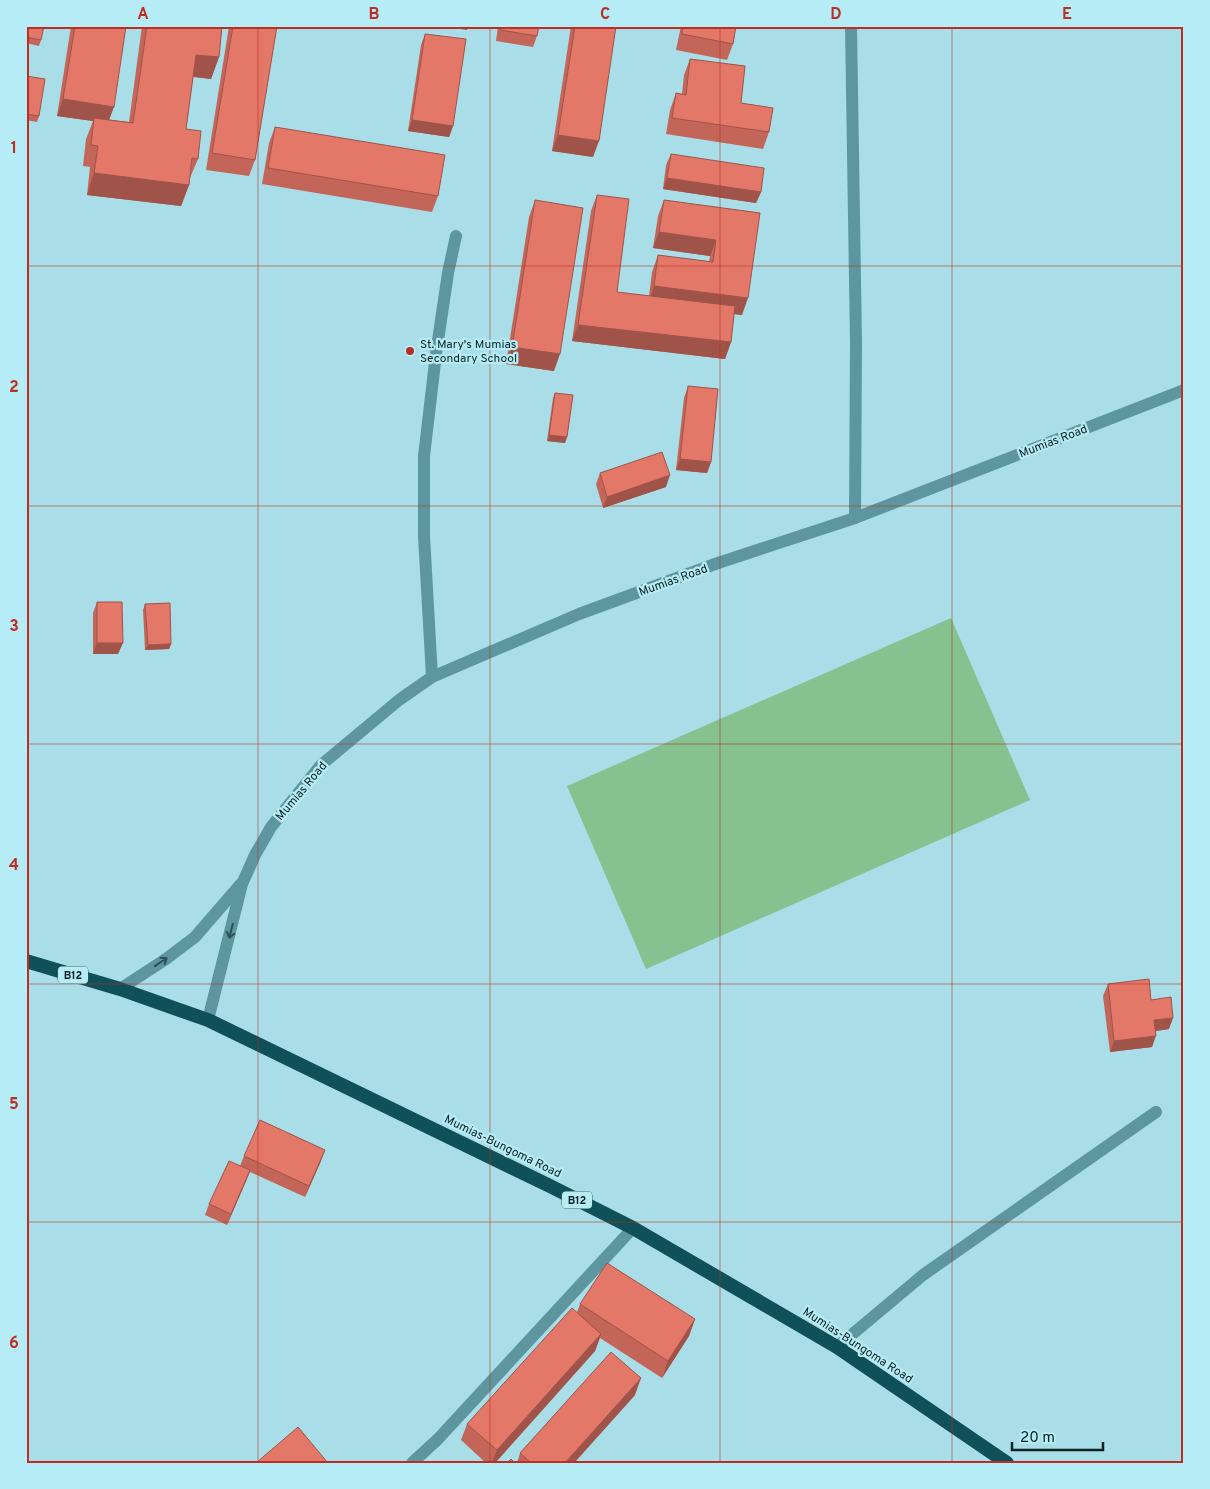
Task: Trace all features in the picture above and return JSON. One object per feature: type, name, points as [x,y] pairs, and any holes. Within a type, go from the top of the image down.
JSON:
[{"type":"highway","name":"B12","points":[[26,961],[120,989]]},
{"type":"highway","name":"Mumias-Bungoma Road","points":[[120,989],[208,1020],[400,1112],[633,1228],[837,1347],[1007,1463]]},
{"type":"street","points":[[851,26],[856,343],[856,518]]},
{"type":"street","points":[[432,677],[424,536],[424,456],[436,354],[448,273],[456,236]]},
{"type":"street","name":"Mumias Road","points":[[208,1020],[242,884],[255,855],[271,827],[321,765],[399,700],[432,677],[578,614],[718,563],[856,518],[1184,390]]},
{"type":"street","name":"Mumias Road","points":[[120,989],[166,959],[194,937],[242,884]]},
{"type":"street","points":[[837,1347],[923,1275],[1156,1112]]},
{"type":"street","points":[[412,1463],[438,1439],[633,1228]]},
{"type":"green space","points":[[951,618],[1030,800],[646,969],[567,786]]},
{"type":"building","points":[[26,26],[44,26],[41,40],[26,37]]},
{"type":"building","points":[[75,26],[126,26],[114,107],[63,99]]},
{"type":"building","points":[[147,26],[222,26],[219,57],[196,55],[186,129],[201,131],[198,159],[192,158],[189,185],[94,173],[98,146],[91,145],[94,118],[133,123]]},
{"type":"building","points":[[233,26],[277,26],[255,160],[212,153]]},
{"type":"building","points":[[501,26],[539,26],[537,36],[500,30]]},
{"type":"building","points":[[575,26],[616,26],[599,141],[558,135]]},
{"type":"building","points":[[683,26],[736,26],[733,44],[682,34]]},
{"type":"building","points":[[425,34],[466,39],[453,126],[412,120]]},
{"type":"building","points":[[690,59],[745,66],[741,103],[773,108],[769,132],[672,118],[676,93],[686,95]]},
{"type":"building","points":[[26,76],[45,79],[39,116],[26,114]]},
{"type":"building","points":[[275,127],[445,155],[438,196],[268,168]]},
{"type":"building","points":[[671,154],[764,168],[761,192],[667,178]]},
{"type":"building","points":[[597,195],[629,199],[617,292],[735,306],[731,342],[578,325]]},
{"type":"building","points":[[535,200],[583,208],[560,354],[512,347]]},
{"type":"building","points":[[664,200],[760,213],[748,298],[654,286],[658,255],[713,262],[716,240],[659,232]]},
{"type":"building","points":[[688,386],[718,389],[711,462],[680,459]]},
{"type":"building","points":[[555,393],[573,395],[567,437],[549,435]]},
{"type":"building","points":[[662,452],[670,475],[607,497],[600,473]]},
{"type":"building","points":[[97,602],[122,602],[123,643],[97,643]]},
{"type":"building","points":[[170,603],[171,644],[148,645],[145,604]]},
{"type":"building","points":[[1149,979],[1151,1000],[1171,997],[1173,1018],[1154,1020],[1156,1036],[1114,1041],[1108,984]]},
{"type":"building","points":[[260,1120],[325,1150],[309,1186],[244,1156]]},
{"type":"building","points":[[229,1161],[250,1170],[231,1214],[209,1204]]},
{"type":"building","points":[[607,1263],[695,1319],[668,1361],[580,1304]]},
{"type":"building","points":[[572,1308],[601,1334],[497,1450],[467,1424]]},
{"type":"building","points":[[611,1352],[641,1378],[565,1463],[531,1463],[520,1453]]},
{"type":"building","points":[[298,1427],[328,1463],[256,1463]]},
{"type":"building","points":[[511,1459],[515,1463],[507,1463]]},
{"type":"place","name":"St. Mary's Mumias Secondary School","points":[[410,351]]}]
